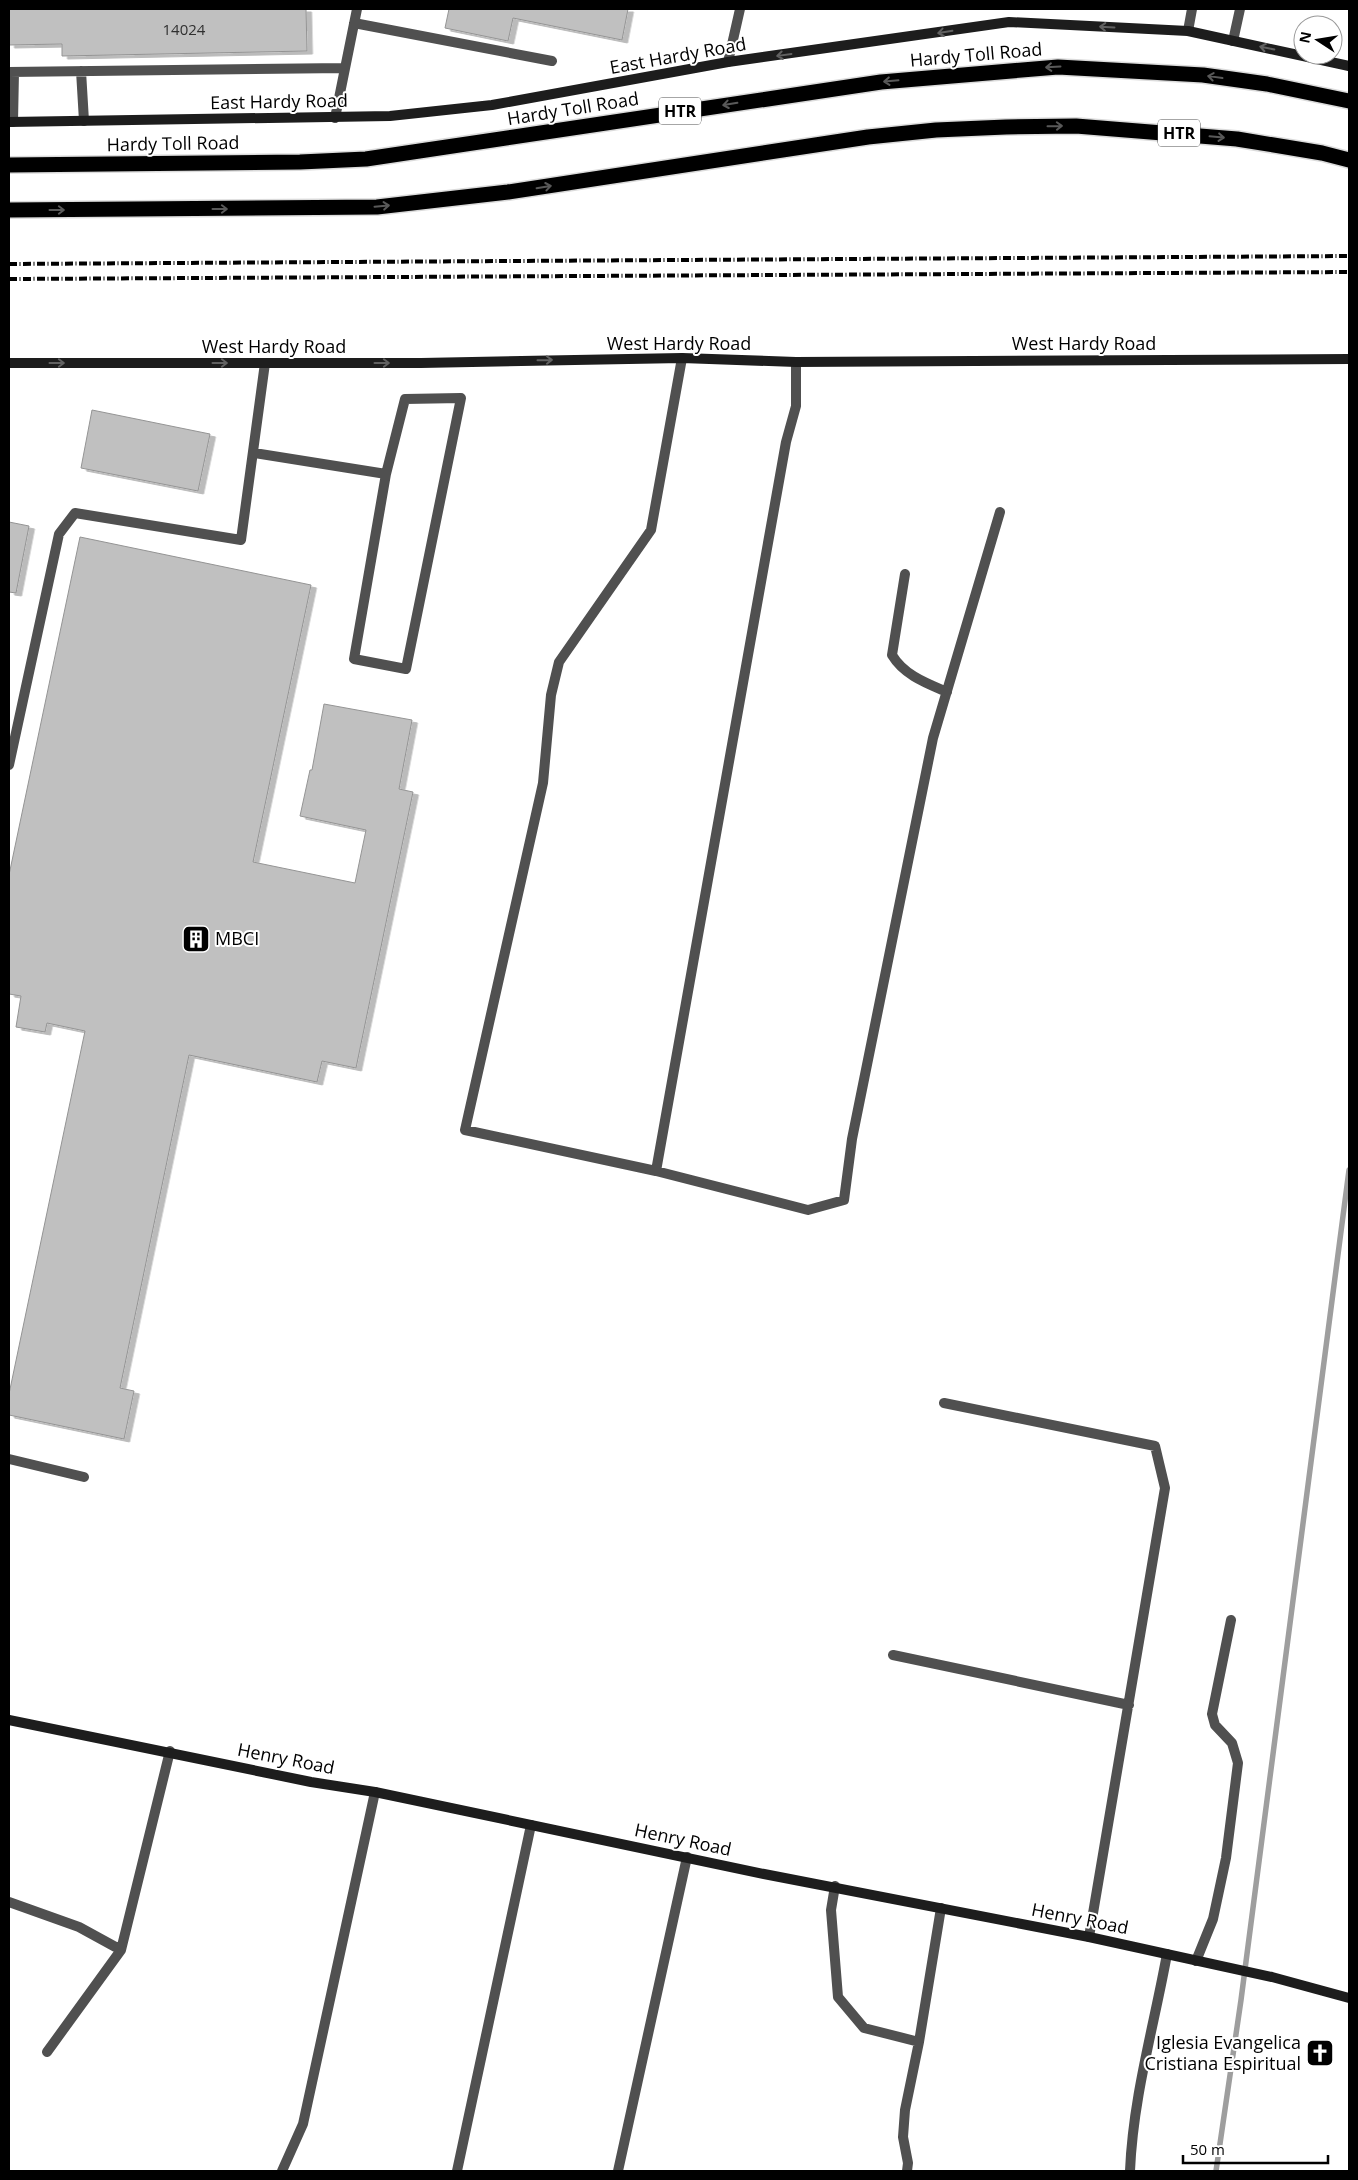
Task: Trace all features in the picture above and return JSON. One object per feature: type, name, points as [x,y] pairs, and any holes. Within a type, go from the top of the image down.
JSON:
[{"type":"highway","name":"Hardy Toll Road","points":[[9,165],[300,162],[366,158],[863,84],[1058,66],[1203,75],[1267,84],[1349,101]]},
{"type":"highway","name":"HTR","points":[[9,210],[377,207],[508,192],[868,138],[936,130],[1006,127],[1076,126],[1237,139],[1322,153],[1349,160]]},
{"type":"main road","name":"East Hardy Road","points":[[11,122],[390,116],[492,105],[728,62],[1008,22],[1188,31],[1349,66]]},
{"type":"main road","name":"West Hardy Road","points":[[9,363],[421,363],[682,358],[796,362],[1349,359]]},
{"type":"main road","name":"Henry Road","points":[[9,1720],[170,1751],[311,1782],[375,1792],[764,1874],[835,1886],[1089,1937],[1272,1977],[1349,1998]]},
{"type":"lane","points":[[336,118],[357,9]]},
{"type":"lane","points":[[728,62],[740,9]]},
{"type":"lane","points":[[1188,31],[1192,9]]},
{"type":"lane","points":[[1233,41],[1240,9]]},
{"type":"lane","points":[[354,23],[552,61]]},
{"type":"lane","points":[[11,122],[11,72],[345,68]]},
{"type":"lane","points":[[81,71],[84,121]]},
{"type":"lane","points":[[682,358],[651,530],[559,662],[551,695],[543,783],[465,1130],[656,1171],[808,1210],[844,1200],[852,1140],[931,748],[1000,512]]},
{"type":"lane","points":[[656,1171],[786,442],[796,406],[796,362]]},
{"type":"lane","points":[[9,765],[59,534],[75,513],[241,540],[265,363]]},
{"type":"lane","points":[[461,398],[406,669],[354,659],[386,474],[405,399],[461,398]]},
{"type":"lane","points":[[254,453],[386,474]]},
{"type":"lane","points":[[905,574],[892,655],[899,666],[923,682],[947,692]]},
{"type":"lane","points":[[944,1403],[1155,1446],[1165,1488],[1089,1937]]},
{"type":"lane","points":[[9,1458],[84,1477]]},
{"type":"lane","points":[[1196,1961],[1213,1919],[1219,1893],[1226,1858],[1238,1763],[1232,1743],[1215,1724],[1212,1714],[1230,1620]]},
{"type":"lane","points":[[893,1655],[1129,1705]]},
{"type":"lane","points":[[47,2052],[121,1950],[170,1751]]},
{"type":"lane","points":[[282,2171],[303,2124],[375,1792]]},
{"type":"lane","points":[[457,2171],[531,1825]]},
{"type":"lane","points":[[618,2171],[687,1857]]},
{"type":"lane","points":[[835,1886],[831,1910],[838,1997],[864,2028],[919,2042]]},
{"type":"lane","points":[[9,1902],[79,1927],[121,1950]]},
{"type":"lane","points":[[907,2171],[908,2163],[903,2137],[905,2110],[919,2042],[941,1908]]},
{"type":"lane","points":[[1130,2171],[1131,2140],[1142,2074],[1167,1954]]},
{"type":"building","points":[[9,9],[306,9],[307,51],[62,56],[62,44],[9,45]]},
{"type":"building","points":[[449,9],[628,9],[622,40],[513,18],[508,41],[445,28]]},
{"type":"building","points":[[92,410],[210,434],[198,491],[81,468]]},
{"type":"building","points":[[9,522],[29,526],[16,593],[9,592]]},
{"type":"building","name":"MBCI","points":[[80,537],[311,585],[253,862],[355,883],[366,830],[300,816],[310,770],[312,770],[324,704],[412,720],[399,789],[413,792],[356,1068],[322,1061],[317,1082],[189,1055],[120,1388],[134,1391],[124,1439],[9,1415],[9,1394],[85,1031],[47,1023],[45,1032],[16,1027],[21,996],[9,994],[9,875]]},
{"type":"waterway","points":[[1216,2171],[1241,2000],[1349,1170]]},
{"type":"railway","points":[[9,264],[1349,256]]},
{"type":"railway","points":[[9,279],[1349,272]]},
{"type":"place","name":"MBCI","points":[[196,939]]},
{"type":"place","name":"Iglesia Evangelica Cristiana Espiritual","points":[[1320,2053]]}]
